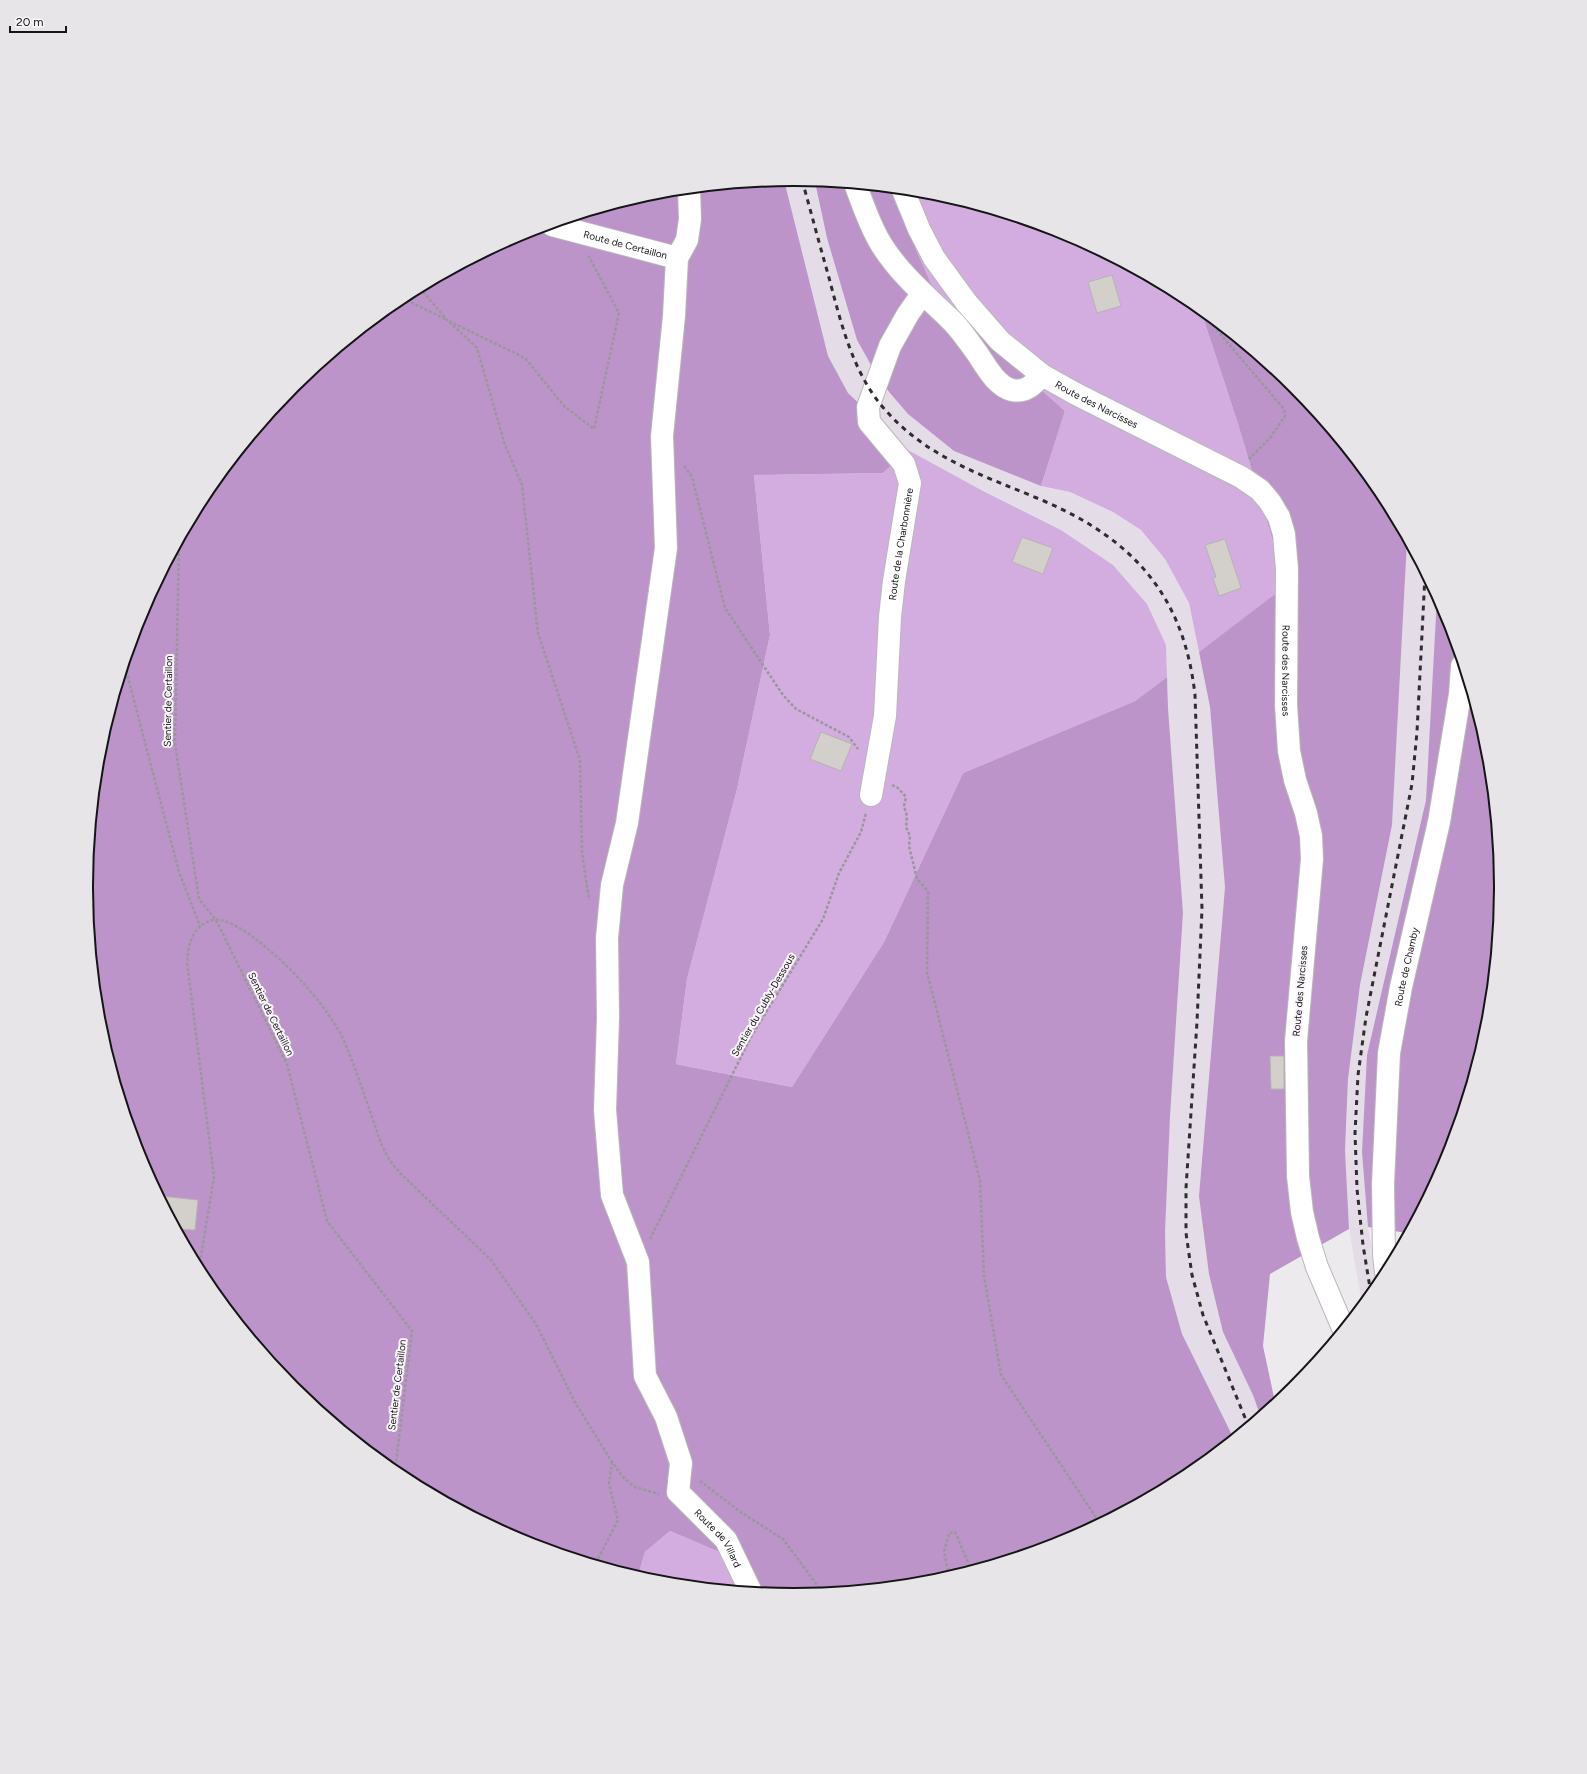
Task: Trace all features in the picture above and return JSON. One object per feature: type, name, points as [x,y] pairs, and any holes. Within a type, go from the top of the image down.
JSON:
[{"type":"street","points":[[858,190],[880,243],[891,259],[922,294],[950,318],[968,340],[997,381],[1011,390],[1019,390],[1030,388],[1042,375]]},
{"type":"street","points":[[678,1492],[681,1463],[666,1417],[645,1376],[638,1262],[612,1195],[605,1110],[608,1018],[607,938],[612,885],[627,823],[666,548],[662,436],[674,316],[677,258],[686,240],[690,219],[689,194]]},
{"type":"street","name":"Route des Narcisses","points":[[905,196],[919,229],[934,258],[966,302],[1000,342],[1042,375],[1076,394],[1241,477],[1260,490],[1270,502],[1279,517],[1284,534],[1287,563],[1286,705],[1289,751],[1295,780],[1306,813],[1311,836],[1312,859],[1296,1041],[1298,1176],[1302,1212],[1308,1238],[1317,1267],[1341,1323]]},
{"type":"street","name":"Route de Certaillon","points":[[560,227],[677,258]]},
{"type":"street","name":"Route de la Charbonnière","points":[[874,779],[885,716],[890,617],[894,581],[910,483],[904,464],[869,422],[868,407],[890,346],[908,314],[922,294]]},
{"type":"street","name":"Route de Chamby","points":[[1385,1262],[1383,1184],[1390,1053],[1401,987],[1439,822],[1459,702],[1461,676]]},
{"type":"street","name":"Route de Villard","points":[[678,1492],[726,1540],[748,1586]]},
{"type":"path","points":[[409,302],[525,358],[564,406],[594,429],[619,313],[587,253]]},
{"type":"path","points":[[424,292],[447,320],[477,348],[505,445],[522,485],[538,633],[580,760],[582,852],[589,901]]},
{"type":"path","points":[[1216,328],[1284,409],[1285,416],[1270,438],[1246,461]]},
{"type":"path","points":[[683,465],[692,477],[725,608],[783,695],[796,709],[848,737],[858,749],[874,779],[898,788],[906,797],[904,806],[907,816],[906,827],[910,836],[909,846],[917,879],[928,891],[927,972],[980,1180],[984,1276],[1002,1375],[1096,1518]]},
{"type":"path","name":"Sentier de Certaillon","points":[[179,552],[175,744],[199,898],[216,920],[287,1064],[327,1221],[412,1331],[396,1463]]},
{"type":"path","points":[[127,673],[179,872],[200,926]]},
{"type":"path","name":"Sentier du Cubly-Dessous","points":[[638,1262],[751,1037],[823,919],[839,873],[861,832],[874,779]]},
{"type":"path","points":[[200,1259],[214,1177],[187,962],[190,940],[200,926],[208,921],[216,920],[224,921],[249,934],[274,952],[305,985],[330,1017],[345,1042],[382,1146],[390,1161],[400,1173],[491,1260],[536,1324],[576,1404],[612,1462],[624,1478],[634,1488],[657,1494],[678,1492],[694,1476],[742,1513],[783,1540],[818,1587]]},
{"type":"path","points":[[598,1559],[618,1520],[608,1484],[612,1462]]},
{"type":"path","points":[[948,1570],[944,1552],[949,1532],[955,1532],[969,1565]]},
{"type":"shaded area","points":[[785,186],[816,187],[827,238],[857,340],[888,392],[908,414],[954,451],[1041,486],[1070,492],[1113,512],[1141,530],[1165,559],[1189,603],[1210,707],[1225,887],[1199,1196],[1258,1411],[1231,1434],[1182,1334],[1166,1277],[1165,1232],[1170,1117],[1183,913],[1168,708],[1166,645],[1113,565],[1061,530],[983,491],[908,450],[848,393],[828,356]]},
{"type":"shaded area","points":[[786,186],[828,356],[848,393],[908,450],[883,473],[754,475],[770,635],[737,789],[687,979],[676,1064],[792,1087],[884,942],[963,773],[1135,701],[1167,677],[1183,913],[1170,1117],[1165,1232],[1166,1277],[1182,1334],[1231,1434],[1183,1469],[1144,1494],[1103,1515],[1062,1534],[1019,1550],[975,1564],[930,1574],[885,1582],[839,1586],[794,1588],[756,1586],[740,1561],[670,1531],[645,1552],[640,1570],[612,1564],[525,1534],[443,1494],[367,1443],[332,1414],[298,1382],[267,1349],[238,1313],[211,1276],[165,1197],[146,1155],[130,1112],[106,1024],[99,978],[94,933],[94,841],[106,750],[117,706],[130,662],[146,619],[165,577],[211,498],[267,425],[298,392],[332,360],[367,331],[404,305],[443,280],[525,240],[612,210],[657,200],[702,192]]},
{"type":"shaded area","points":[[816,187],[885,192],[908,196],[895,202],[937,297],[1065,411],[1041,486],[954,451],[908,414],[889,392],[857,340],[827,238]]},
{"type":"shaded area","points":[[908,196],[975,210],[1062,240],[1144,280],[1204,320],[1238,424],[1286,587],[1199,652],[1189,603],[1165,559],[1141,530],[1113,512],[1070,492],[1041,486],[1065,411],[937,297],[895,202]]},
{"type":"shaded area","points":[[1204,320],[1255,360],[1289,392],[1320,425],[1376,498],[1407,549],[1392,825],[1360,985],[1348,1079],[1345,1150],[1349,1229],[1270,1274],[1263,1346],[1274,1396],[1258,1411],[1253,1395],[1223,1332],[1209,1274],[1199,1196],[1225,887],[1210,707],[1199,652],[1286,586],[1238,424]]},
{"type":"shaded area","points":[[908,450],[983,491],[1061,530],[1113,565],[1147,604],[1166,645],[1167,677],[1135,701],[963,773],[884,942],[792,1087],[676,1064],[687,979],[737,789],[770,635],[754,475],[883,473]]},
{"type":"shaded area","points":[[1407,549],[1422,577],[1436,609],[1431,720],[1426,800],[1367,1055],[1368,1227],[1376,1275],[1361,1297],[1349,1229],[1345,1150],[1348,1079],[1360,985],[1392,825]]},
{"type":"shaded area","points":[[1436,609],[1457,662],[1481,750],[1493,841],[1493,933],[1481,1024],[1457,1112],[1441,1155],[1422,1197],[1403,1232],[1368,1227],[1362,1152],[1367,1055],[1426,800]]},
{"type":"shaded area","points":[[670,1531],[740,1561],[756,1586],[702,1582],[640,1570],[645,1552]]},
{"type":"building","points":[[1112,275],[1121,306],[1097,313],[1088,282]]},
{"type":"building","points":[[1022,537],[1053,548],[1043,574],[1012,562]]},
{"type":"building","points":[[1225,539],[1241,588],[1219,596],[1213,578],[1216,577],[1205,545]]},
{"type":"building","points":[[821,732],[852,744],[841,771],[810,759]]},
{"type":"building","points":[[1270,1056],[1284,1056],[1284,1089],[1271,1089]]},
{"type":"building","points":[[165,1196],[198,1200],[195,1230],[183,1229]]},
{"type":"railway","points":[[804,186],[837,308],[854,359],[871,391],[881,405],[916,439],[936,452],[977,473],[1076,516],[1104,534],[1128,553],[1149,576],[1166,600],[1179,628],[1189,660],[1195,695],[1202,909],[1197,1022],[1186,1188],[1186,1233],[1192,1275],[1203,1315],[1246,1421]]},
{"type":"railway","points":[[1370,1285],[1363,1245],[1357,1189],[1355,1133],[1358,1075],[1366,1017],[1412,784],[1417,732],[1425,583]]}]
